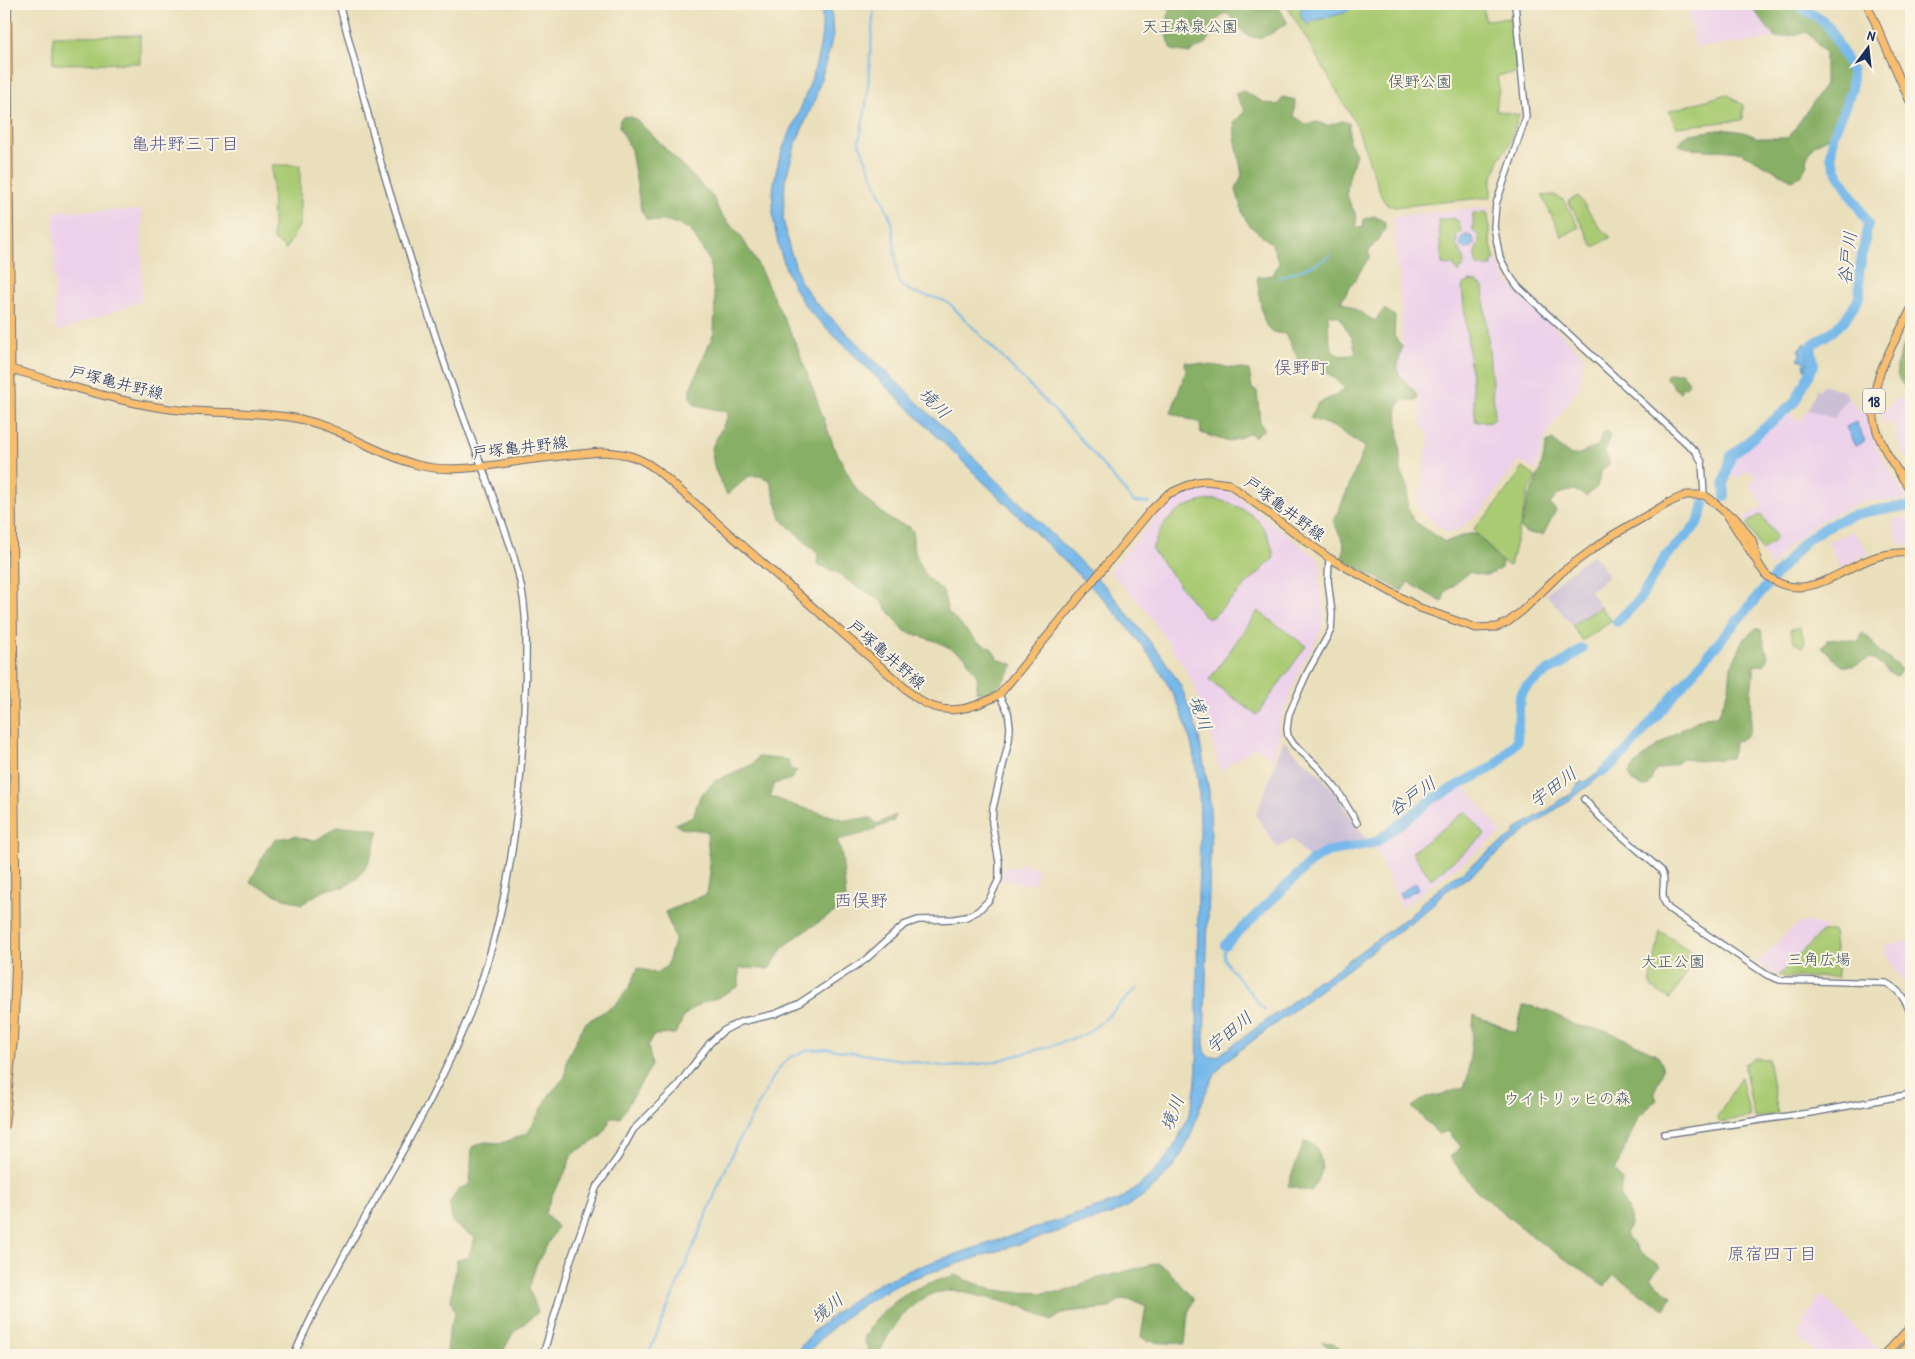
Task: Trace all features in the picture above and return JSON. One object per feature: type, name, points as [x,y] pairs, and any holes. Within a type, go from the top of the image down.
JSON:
[{"type":"highway","points":[[4,1126],[13,1039],[16,968],[7,4]]},
{"type":"highway","points":[[1885,1355],[1911,1326]]},
{"type":"highway","points":[[1900,1355],[1911,1343]]},
{"type":"main road","points":[[1867,4],[1911,104]]},
{"type":"main road","name":"18","points":[[1911,309],[1878,378],[1873,407],[1876,428],[1883,444],[1911,492]]},
{"type":"main road","name":"戸塚亀井野線","points":[[10,369],[132,402],[164,408],[220,413],[255,413],[296,418],[343,433],[382,452],[420,466],[444,468],[482,466],[602,452],[618,452],[643,460],[657,470],[921,702],[938,709],[960,709],[979,704],[999,695],[1152,509],[1168,494],[1196,482],[1206,481],[1229,484],[1329,558],[1427,611],[1476,628],[1490,629],[1508,622],[1522,612],[1562,572],[1613,535],[1677,498],[1686,495],[1704,496]]},
{"type":"main road","points":[[1704,496],[1710,498],[1725,512],[1759,566],[1770,579],[1784,586],[1802,588],[1833,577],[1873,558],[1888,554],[1911,552]]},
{"type":"street","points":[[294,1355],[322,1295],[390,1175],[443,1071],[467,1020],[484,973],[510,869],[517,823],[522,762],[525,683],[525,614],[510,543],[445,365],[383,170],[339,4]]},
{"type":"street","points":[[1516,4],[1526,117],[1496,204],[1494,227],[1500,258],[1508,274],[1524,292],[1696,452],[1702,462],[1704,496]]},
{"type":"street","points":[[1329,558],[1328,580],[1332,614],[1331,630],[1307,673],[1290,714],[1287,729],[1288,736],[1294,746],[1317,766],[1338,791],[1357,823]]},
{"type":"street","points":[[543,1355],[571,1259],[596,1188],[618,1157],[633,1130],[675,1089],[710,1043],[718,1035],[740,1022],[775,1014],[798,1004],[866,960],[900,928],[909,923],[926,919],[954,919],[966,916],[978,910],[989,900],[999,879],[1000,862],[994,839],[992,816],[1009,740],[1010,727],[1008,712],[999,695]]},
{"type":"street","points":[[1584,799],[1600,817],[1661,870],[1664,874],[1662,897],[1669,909],[1744,960],[1767,975],[1780,980],[1886,983],[1900,993],[1911,1016]]},
{"type":"street","points":[[1664,1134],[1816,1112],[1911,1094]]},
{"type":"shaded area","points":[[1687,4],[1755,4],[1755,11],[1775,38],[1696,47],[1694,45]]},
{"type":"shaded area","points":[[1489,207],[1490,241],[1494,257],[1507,281],[1584,356],[1580,385],[1546,436],[1535,471],[1519,460],[1482,511],[1456,531],[1448,533],[1420,512],[1417,498],[1423,483],[1429,435],[1421,425],[1418,394],[1398,370],[1402,346],[1399,272],[1397,269],[1393,220],[1394,216]]},
{"type":"shaded area","points":[[140,210],[142,212],[142,301],[57,332],[55,330],[55,211]]},
{"type":"shaded area","points":[[1823,385],[1844,391],[1848,397],[1834,418],[1808,410],[1817,389],[1820,391]]},
{"type":"shaded area","points":[[1848,397],[1858,410],[1866,412],[1877,449],[1908,500],[1865,501],[1821,520],[1789,545],[1771,568],[1744,519],[1763,506],[1751,488],[1755,476],[1748,470],[1736,480],[1728,470],[1730,461],[1788,413],[1799,422],[1808,410],[1834,418]]},
{"type":"shaded area","points":[[1897,398],[1911,402],[1911,464],[1896,440],[1896,426],[1882,421],[1882,413]]},
{"type":"shaded area","points":[[1223,489],[1237,496],[1321,561],[1320,585],[1324,617],[1322,630],[1301,667],[1278,726],[1279,736],[1272,759],[1255,747],[1220,771],[1195,687],[1183,665],[1145,609],[1109,572],[1163,509],[1190,491]]},
{"type":"shaded area","points":[[1911,515],[1911,545],[1901,545],[1892,525],[1896,518],[1905,518]]},
{"type":"shaded area","points":[[1852,531],[1869,553],[1841,568],[1827,542]]},
{"type":"shaded area","points":[[1593,554],[1609,576],[1590,591],[1600,607],[1572,625],[1546,594],[1563,577]]},
{"type":"shaded area","points":[[1284,739],[1293,751],[1316,771],[1333,790],[1370,845],[1327,852],[1310,860],[1292,839],[1278,848],[1256,816]]},
{"type":"shaded area","points":[[1464,785],[1502,833],[1401,908],[1375,847],[1395,834],[1440,796]]},
{"type":"shaded area","points":[[1021,863],[1038,868],[1035,883],[1029,882],[1028,885],[1002,880],[1004,867],[1020,866]]},
{"type":"shaded area","points":[[1805,921],[1826,927],[1779,975],[1771,973],[1757,963],[1786,933]]},
{"type":"shaded area","points":[[1911,940],[1911,1002],[1905,984],[1885,953],[1885,945]]},
{"type":"shaded area","points":[[1820,1294],[1880,1351],[1876,1355],[1817,1355],[1797,1338],[1802,1324]]},
{"type":"green space","name":"天王森泉公園","points":[[1169,4],[1277,4],[1287,22],[1266,36],[1254,37],[1242,31],[1226,13],[1216,22],[1207,43],[1189,53],[1172,50],[1167,35]]},
{"type":"green space","name":"俣野公園","points":[[1286,4],[1483,4],[1485,20],[1511,18],[1517,73],[1497,76],[1499,89],[1495,110],[1519,115],[1509,146],[1500,157],[1491,183],[1491,197],[1395,207],[1387,205],[1382,198],[1356,124]]},
{"type":"green space","points":[[1755,4],[1796,4],[1823,21],[1829,27],[1849,71],[1850,88],[1831,135],[1813,146],[1801,176],[1792,180],[1742,153],[1695,149],[1679,145],[1685,135],[1724,129],[1744,132],[1759,138],[1788,138],[1825,85],[1825,53],[1807,32],[1775,38],[1755,11]]},
{"type":"green space","points":[[140,35],[140,63],[53,64],[53,36]]},
{"type":"green space","points":[[1243,91],[1265,103],[1278,105],[1283,97],[1295,100],[1294,116],[1306,124],[1318,122],[1327,126],[1342,121],[1349,123],[1349,141],[1356,153],[1349,177],[1347,193],[1355,213],[1356,227],[1363,228],[1364,219],[1374,216],[1385,222],[1385,230],[1368,252],[1370,256],[1341,301],[1375,321],[1384,309],[1395,316],[1394,336],[1402,347],[1399,375],[1415,391],[1418,400],[1403,400],[1397,407],[1401,471],[1408,490],[1407,506],[1413,520],[1445,542],[1468,534],[1477,534],[1502,562],[1501,568],[1490,574],[1479,575],[1470,572],[1445,592],[1442,602],[1408,582],[1402,591],[1342,559],[1344,543],[1333,521],[1365,447],[1334,427],[1310,418],[1318,403],[1337,395],[1345,388],[1319,367],[1300,362],[1285,334],[1275,333],[1264,321],[1257,277],[1273,275],[1279,263],[1272,244],[1250,226],[1243,215],[1236,189],[1242,175],[1234,122],[1245,111],[1235,94]],"holes":[[[1328,314],[1339,316],[1353,340],[1356,354],[1338,355],[1331,347]]]},
{"type":"green space","points":[[1727,94],[1743,105],[1743,120],[1676,127],[1669,111]]},
{"type":"green space","points":[[625,116],[634,118],[641,124],[713,197],[720,213],[740,235],[756,261],[797,346],[834,447],[856,489],[892,521],[910,527],[913,532],[913,546],[918,561],[927,578],[943,591],[948,612],[978,642],[991,648],[998,659],[1014,665],[1002,683],[988,694],[976,691],[978,678],[965,656],[938,642],[905,631],[877,597],[857,587],[836,572],[817,564],[818,554],[781,519],[770,480],[760,476],[749,476],[727,495],[715,470],[711,449],[728,416],[728,412],[695,405],[690,397],[690,389],[714,333],[715,301],[709,260],[690,229],[669,221],[646,219],[641,210],[631,150],[619,126],[620,119]]},
{"type":"green space","points":[[272,165],[300,165],[300,224],[286,249],[273,239]]},
{"type":"green space","points":[[1554,195],[1564,200],[1579,227],[1562,237],[1542,196]]},
{"type":"green space","points":[[1578,196],[1602,230],[1611,237],[1594,247],[1568,201]]},
{"type":"green space","points":[[1486,212],[1488,214],[1490,241],[1495,260],[1492,260],[1492,266],[1477,266],[1475,253],[1479,239],[1473,231],[1473,213]]},
{"type":"green space","points":[[1455,218],[1455,220],[1459,221],[1461,232],[1457,235],[1456,245],[1464,261],[1463,268],[1460,268],[1459,273],[1453,265],[1442,264],[1438,220]]},
{"type":"green space","points":[[1471,281],[1483,287],[1495,415],[1493,421],[1476,422],[1462,288],[1464,284]]},
{"type":"green space","points":[[1911,331],[1911,391],[1903,385],[1897,371],[1900,355]]},
{"type":"green space","points":[[1185,362],[1249,370],[1252,389],[1257,391],[1260,422],[1264,429],[1254,437],[1250,433],[1229,442],[1201,433],[1200,423],[1171,413],[1186,371]]},
{"type":"green space","points":[[1683,373],[1689,383],[1686,387],[1682,387],[1680,392],[1667,380],[1666,376]]},
{"type":"green space","points":[[1607,431],[1610,435],[1605,452],[1610,463],[1602,470],[1597,487],[1586,496],[1574,490],[1559,494],[1550,504],[1556,510],[1543,535],[1526,533],[1520,528],[1529,497],[1540,471],[1547,443],[1553,440],[1569,454],[1578,454],[1598,446],[1602,434]]},
{"type":"green space","points":[[1523,468],[1536,477],[1529,489],[1510,566],[1502,562],[1474,530],[1477,524],[1488,515]]},
{"type":"green space","points":[[1215,499],[1238,507],[1255,518],[1267,535],[1274,558],[1213,617],[1207,617],[1202,614],[1152,550],[1162,528],[1175,514],[1192,504]]},
{"type":"green space","points":[[1761,514],[1777,538],[1762,551],[1747,523]]},
{"type":"green space","points":[[1600,607],[1612,621],[1582,641],[1572,625]]},
{"type":"green space","points":[[1258,611],[1306,646],[1257,715],[1209,680]]},
{"type":"green space","points":[[1800,627],[1805,642],[1802,647],[1795,643],[1790,630]]},
{"type":"green space","points":[[1756,628],[1761,630],[1768,657],[1765,664],[1754,666],[1751,695],[1751,726],[1748,735],[1735,743],[1731,758],[1699,761],[1682,758],[1678,763],[1655,771],[1648,786],[1644,787],[1632,781],[1629,773],[1652,750],[1695,722],[1706,717],[1718,716],[1729,688],[1731,667],[1744,639]]},
{"type":"green space","points":[[1862,633],[1901,670],[1898,675],[1895,676],[1871,658],[1853,666],[1842,666],[1822,647],[1827,640],[1843,639],[1859,642]]},
{"type":"green space","points":[[758,757],[788,760],[790,769],[797,771],[791,779],[774,784],[770,796],[793,805],[846,820],[871,818],[877,824],[895,815],[894,821],[862,834],[837,840],[842,856],[846,898],[838,910],[785,946],[769,969],[739,968],[739,986],[717,998],[699,1004],[685,1015],[675,1034],[654,1035],[648,1046],[652,1065],[620,1118],[611,1118],[601,1137],[572,1154],[565,1173],[553,1193],[545,1213],[557,1227],[536,1265],[529,1289],[538,1312],[513,1333],[501,1355],[447,1355],[449,1330],[455,1313],[451,1300],[457,1259],[468,1258],[475,1238],[453,1223],[449,1203],[459,1189],[470,1184],[472,1147],[484,1142],[502,1143],[528,1133],[550,1094],[565,1077],[567,1058],[585,1023],[615,1005],[629,988],[638,968],[656,973],[667,966],[675,938],[665,912],[707,894],[710,873],[707,831],[681,828],[675,824],[693,816],[700,796],[715,781],[753,764]]},
{"type":"green space","points":[[1466,811],[1485,835],[1431,879],[1412,852]]},
{"type":"green space","points":[[357,826],[379,831],[368,863],[353,882],[345,886],[326,890],[302,904],[281,897],[250,882],[267,849],[276,839],[294,836],[316,840],[337,827]]},
{"type":"green space","name":"大正公園","points":[[1660,931],[1698,956],[1670,999],[1652,988],[1650,984]]},
{"type":"green space","name":"三角広場","points":[[1833,931],[1838,977],[1786,977],[1779,975],[1821,932]]},
{"type":"green space","name":"ウイトリッヒの森","points":[[1523,1006],[1531,1006],[1555,1014],[1574,1025],[1608,1031],[1656,1054],[1660,1059],[1662,1073],[1654,1093],[1657,1100],[1639,1116],[1615,1171],[1622,1180],[1620,1196],[1628,1209],[1631,1223],[1625,1234],[1641,1253],[1660,1266],[1650,1278],[1672,1296],[1664,1309],[1614,1275],[1605,1286],[1534,1238],[1476,1190],[1450,1157],[1461,1147],[1448,1131],[1438,1134],[1412,1107],[1427,1097],[1444,1094],[1464,1087],[1468,1076],[1474,1015],[1516,1033]]},
{"type":"green space","points":[[1755,1058],[1768,1059],[1778,1114],[1754,1118],[1744,1064]]},
{"type":"green space","points":[[1741,1077],[1750,1117],[1719,1122],[1717,1117]]},
{"type":"green space","points":[[1304,1142],[1317,1149],[1322,1166],[1321,1174],[1311,1192],[1288,1186]]},
{"type":"green space","points":[[1158,1263],[1168,1270],[1194,1299],[1188,1313],[1185,1344],[1156,1342],[1141,1337],[1146,1306],[1135,1301],[1120,1299],[1110,1308],[1065,1312],[1051,1321],[1025,1307],[953,1290],[934,1293],[919,1301],[902,1316],[880,1351],[874,1355],[869,1351],[864,1340],[870,1327],[876,1320],[902,1297],[925,1285],[955,1275],[990,1289],[1010,1292],[1061,1293],[1095,1279]]},
{"type":"green space","points":[[1322,1342],[1333,1343],[1348,1355],[1337,1355]]},
{"type":"water","points":[[821,4],[831,4],[833,35],[815,99],[796,143],[785,181],[783,218],[789,247],[801,282],[816,303],[1105,586],[1161,655],[1181,686],[1198,732],[1209,791],[1211,829],[1204,1043],[1206,1055],[1211,1057],[1218,1056],[1308,990],[1307,988],[1316,981],[1323,979],[1410,915],[1420,907],[1420,904],[1455,876],[1514,835],[1515,830],[1571,794],[1580,782],[1584,782],[1616,762],[1474,873],[1445,892],[1432,906],[1227,1060],[1214,1076],[1186,1146],[1178,1159],[1159,1182],[1136,1201],[1110,1215],[910,1279],[854,1311],[829,1331],[806,1355],[793,1355],[814,1331],[848,1303],[878,1284],[917,1267],[1117,1201],[1129,1193],[1151,1175],[1176,1143],[1188,1117],[1197,1070],[1199,792],[1197,772],[1188,732],[1174,696],[1154,662],[1106,602],[810,312],[795,289],[785,265],[775,227],[773,188],[780,156],[801,108],[816,64],[822,34]]},
{"type":"water","points":[[1303,4],[1353,4],[1344,13],[1310,22],[1309,26],[1301,16],[1300,10]]},
{"type":"water","points":[[1464,235],[1470,235],[1474,242],[1470,249],[1464,249],[1460,245],[1460,239]]},
{"type":"water","points":[[1804,343],[1807,345],[1807,369],[1805,369],[1804,361],[1798,359],[1801,354],[1799,350]]},
{"type":"water","points":[[1856,422],[1865,441],[1855,446],[1846,427]]},
{"type":"water","points":[[1416,883],[1419,888],[1402,898],[1399,893]]},
{"type":"waterway","points":[[874,4],[867,99],[859,143],[892,222],[898,282],[910,291],[950,304],[1072,429],[1134,502],[1149,503]]},
{"type":"waterway","name":"谷戸川","points":[[1725,496],[1724,484],[1731,456],[1794,403],[1814,365],[1811,347],[1843,322],[1857,302],[1860,294],[1859,273],[1868,223],[1836,170],[1831,157],[1833,136],[1852,89],[1852,71],[1829,27],[1796,4]]},
{"type":"waterway","points":[[1278,278],[1316,264],[1331,255]]},
{"type":"waterway","name":"谷戸川","points":[[1617,622],[1639,600],[1665,557],[1696,526],[1704,503]]},
{"type":"waterway","name":"宇田川","points":[[1603,772],[1626,752],[1803,543],[1828,526],[1854,515],[1881,509],[1911,507]]},
{"type":"waterway","name":"谷戸川","points":[[1225,945],[1313,860],[1327,852],[1376,842],[1434,798],[1495,766],[1517,741],[1520,696],[1526,687],[1582,649]]},
{"type":"waterway","points":[[1225,945],[1224,958],[1227,964],[1265,1011]]},
{"type":"waterway","points":[[648,1355],[734,1149],[774,1076],[784,1062],[809,1050],[829,1049],[949,1067],[989,1063],[1058,1044],[1087,1033],[1104,1020],[1136,989]]},
{"type":"district","name":"亀井野三丁目","points":[[185,143]]},
{"type":"district","name":"俣野町","points":[[1301,367]]},
{"type":"district","name":"西俣野","points":[[861,900]]},
{"type":"district","name":"原宿四丁目","points":[[1772,1253]]},
{"type":"water label","name":"境川","points":[[935,403]]},
{"type":"water label","name":"境川","points":[[1201,713]]},
{"type":"water label","name":"境川","points":[[1172,1113]]},
{"type":"water label","name":"境川","points":[[827,1308]]}]
